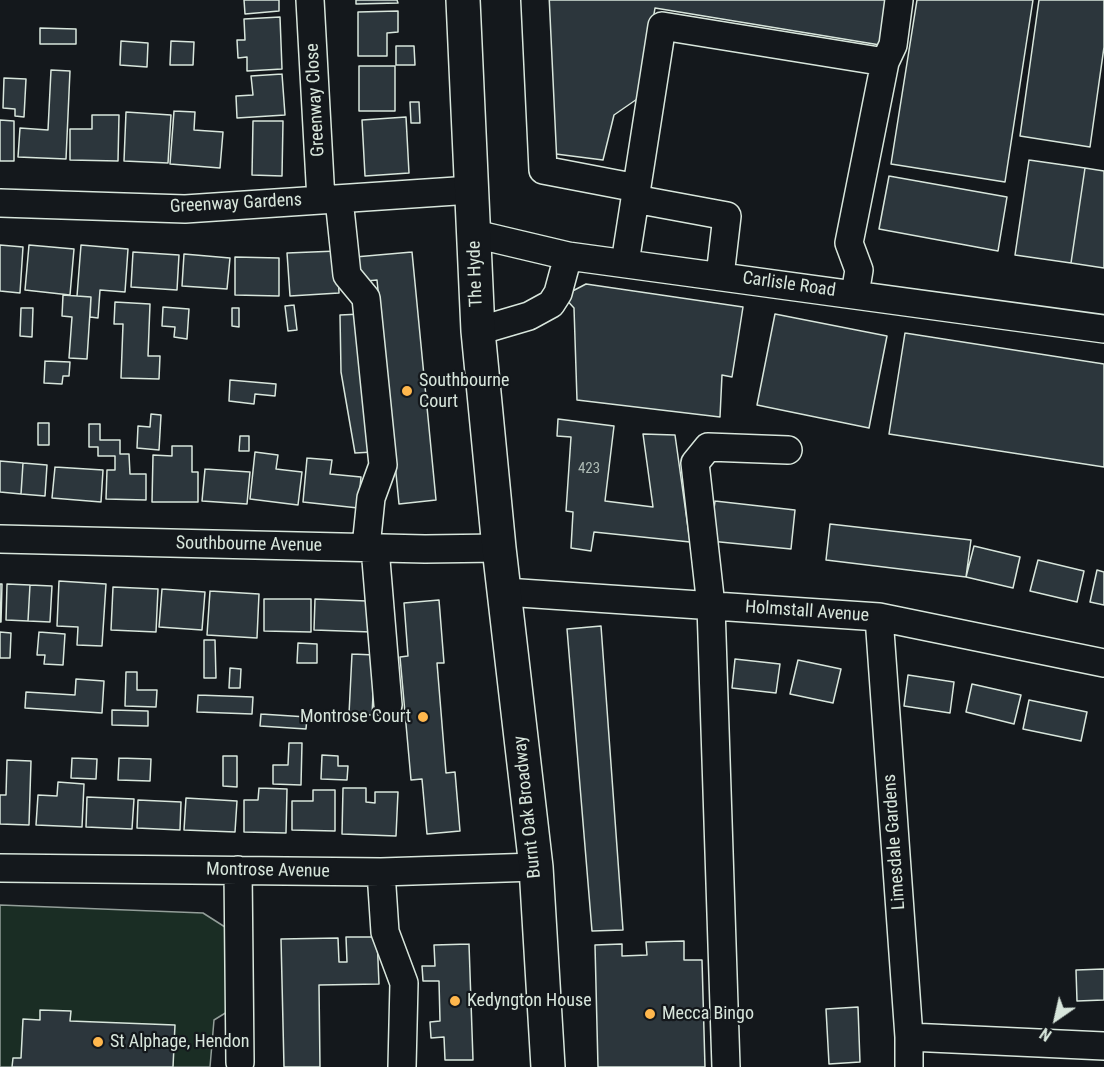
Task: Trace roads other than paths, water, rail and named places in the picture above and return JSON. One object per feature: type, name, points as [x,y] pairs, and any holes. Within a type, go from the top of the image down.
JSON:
[{"type":"main road","name":"The Hyde","points":[[463,0],[478,331],[499,548]]},
{"type":"main road","name":"Burnt Oak Broadway","points":[[499,548],[536,867],[548,1067]]},
{"type":"street","name":"Greenway Close","points":[[310,0],[330,199],[347,275],[366,298],[383,465],[371,498],[370,548],[388,705]]},
{"type":"street","points":[[535,0],[543,170],[727,216],[720,276]]},
{"type":"street","points":[[855,294],[859,270],[849,243],[885,62],[893,45],[899,0]]},
{"type":"street","points":[[625,263],[662,26],[885,62]]},
{"type":"street","name":"Greenway Gardens","points":[[0,203],[185,209],[471,190]]},
{"type":"street","name":"Carlisle Road","points":[[475,234],[568,256],[1104,329]]},
{"type":"street","points":[[478,331],[529,316],[551,304],[558,293],[568,256]]},
{"type":"street","points":[[726,1067],[711,606],[695,463],[708,447],[788,450]]},
{"type":"street","name":"Southbourne Avenue","points":[[0,539],[370,548],[499,548]]},
{"type":"street","name":"Holmstall Avenue","points":[[505,592],[879,617],[1104,663]]},
{"type":"street","name":"Limesdale Gardens","points":[[879,617],[909,1037],[909,1067]]},
{"type":"street","name":"Montrose Avenue","points":[[0,868],[381,872],[536,867]]},
{"type":"street","points":[[238,870],[240,1062]]},
{"type":"street","points":[[381,872],[385,932],[404,983],[402,1067]]},
{"type":"street","points":[[909,1037],[1104,1046]]},
{"type":"place","name":"Southbourne Court","points":[[407,391]]},
{"type":"place","name":"Montrose Court","points":[[423,717]]},
{"type":"place","name":"Kedyngton House","points":[[455,1001]]},
{"type":"place","name":"Mecca Bingo","points":[[650,1014]]},
{"type":"place","name":"St Alphage, Hendon","points":[[98,1042]]}]
